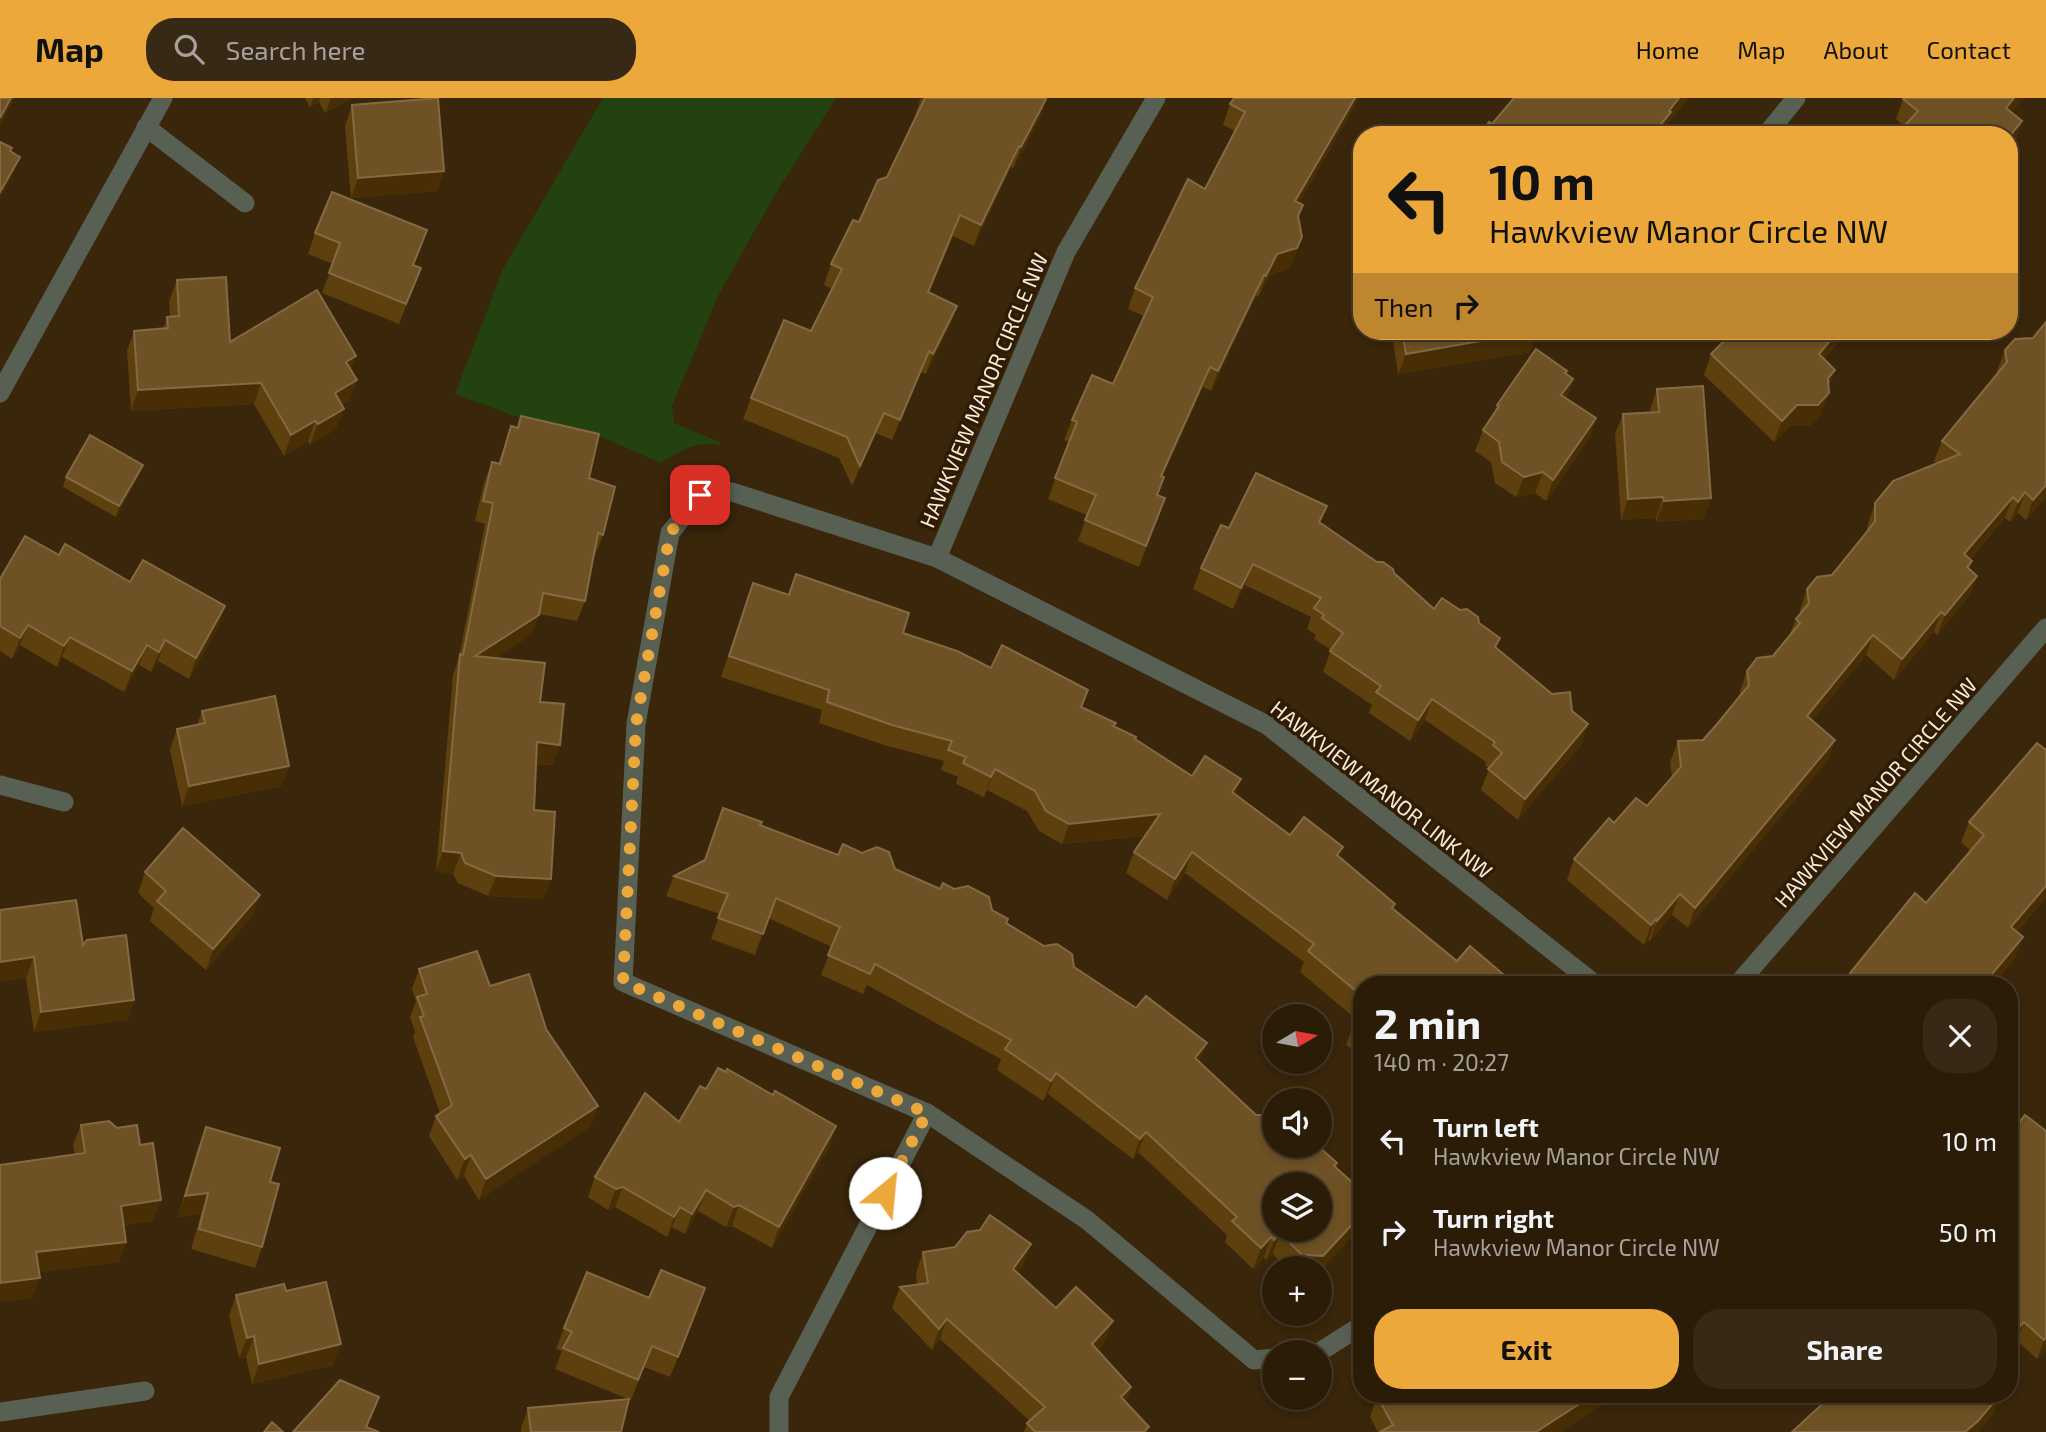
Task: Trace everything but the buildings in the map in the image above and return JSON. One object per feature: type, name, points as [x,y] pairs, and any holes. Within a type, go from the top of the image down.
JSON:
[{"type":"street","points":[[0,393],[163,98]]},
{"type":"street","name":"HAWKVIEW MANOR CIRCLE NW","points":[[1156,98],[1066,252],[937,558],[732,492],[700,495],[670,533],[636,724],[623,982],[927,1113],[1087,1220],[1254,1360],[1262,1359]]},
{"type":"street","points":[[1773,126],[1796,98]]},
{"type":"street","points":[[146,127],[245,203]]},
{"type":"street","name":"HAWKVIEW MANOR LINK NW","points":[[937,558],[1267,725],[1585,976]]},
{"type":"street","name":"HAWKVIEW MANOR CIRCLE NW","points":[[1745,976],[2046,628]]},
{"type":"street","points":[[0,785],[64,802]]},
{"type":"street","points":[[779,1432],[779,1397],[927,1113]]},
{"type":"street","points":[[1332,1344],[1353,1331]]},
{"type":"street","points":[[0,1412],[145,1391]]},
{"type":"green space","points":[[603,98],[836,98],[773,198],[717,298],[672,406],[674,423],[720,442],[720,445],[689,448],[661,463],[602,437],[594,438],[523,419],[455,394],[503,269]]},
{"type":"route","points":[[700,495],[670,533],[636,724],[623,982],[927,1113],[885,1193]]}]
